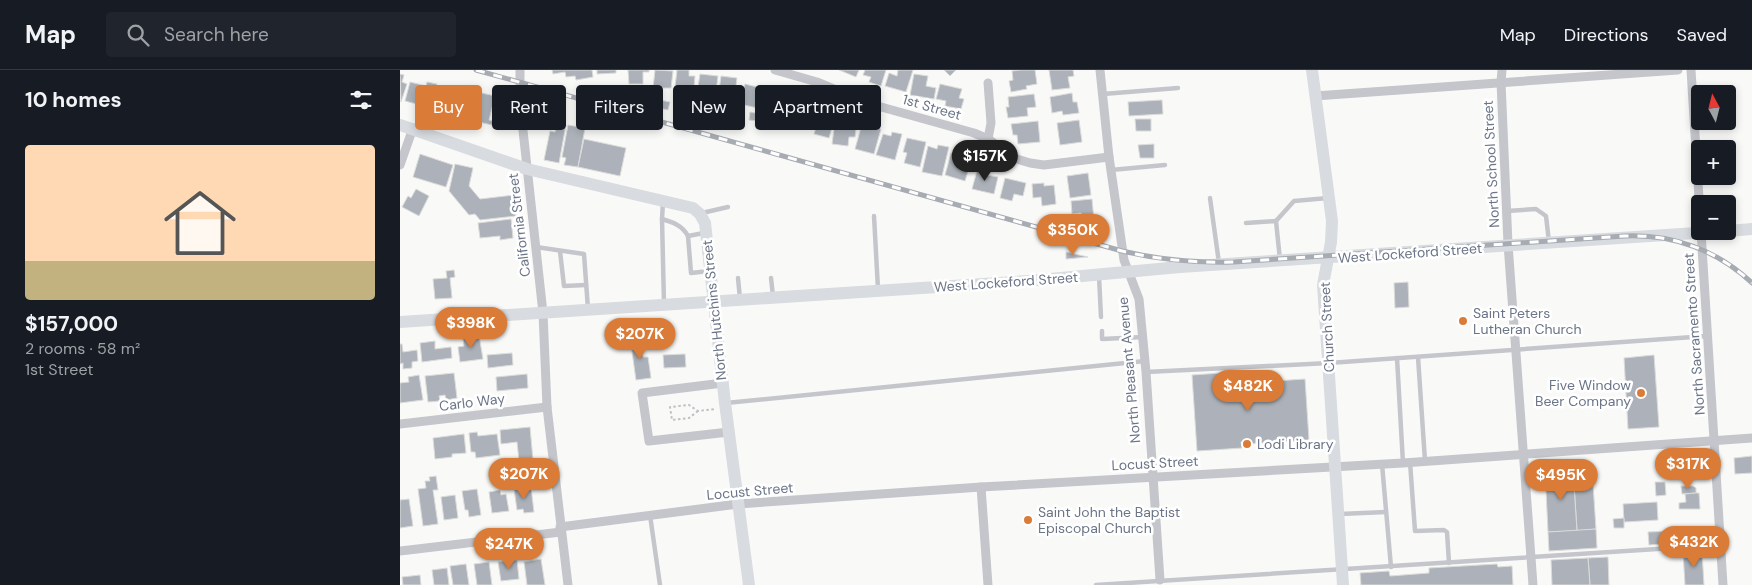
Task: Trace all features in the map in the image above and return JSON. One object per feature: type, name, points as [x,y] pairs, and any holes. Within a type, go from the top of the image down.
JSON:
[{"type":"street","name":"California Street","points":[[520,70],[520,103],[544,313],[546,407],[568,585]]},
{"type":"street","name":"1st Street","points":[[775,70],[790,72],[867,103],[974,133],[988,139],[1017,159],[1044,165],[1109,158]]},
{"type":"street","name":"North Pleasant Avenue","points":[[1100,70],[1109,158],[1124,260],[1139,299],[1146,372],[1160,580]]},
{"type":"street","name":"Church Street","points":[[1312,70],[1332,234],[1323,286],[1343,585]]},
{"type":"street","name":"North School Street","points":[[1502,70],[1508,246],[1534,585]]},
{"type":"street","points":[[1315,96],[1678,70]]},
{"type":"street","points":[[1691,70],[1699,195]]},
{"type":"street","points":[[988,83],[991,123],[988,139]]},
{"type":"street","points":[[400,125],[527,169],[693,208],[700,214]]},
{"type":"street","points":[[400,165],[413,128]]},
{"type":"street","name":"North Hutchins Street","points":[[700,214],[706,232],[725,405],[749,585]]},
{"type":"street","name":"West Lockeford Street","points":[[1736,231],[1752,230]]},
{"type":"street","name":"West Lockeford Street","points":[[400,322],[1028,281],[1219,265],[1549,244],[1691,233]]},
{"type":"street","name":"North Sacramento Street","points":[[1701,240],[1723,585]]},
{"type":"street","points":[[723,383],[642,393],[649,441],[729,432]]},
{"type":"street","name":"Carlo Way","points":[[400,424],[546,407]]},
{"type":"street","name":"Locust Street","points":[[400,551],[738,504],[981,487],[1336,467],[1752,438]]},
{"type":"street","points":[[981,487],[988,585]]},
{"type":"lane","points":[[1103,94],[1178,88]]},
{"type":"lane","points":[[1111,170],[1165,165]]},
{"type":"lane","points":[[1210,198],[1219,265]]},
{"type":"lane","points":[[1246,223],[1276,221],[1294,201],[1329,198]]},
{"type":"lane","points":[[663,201],[664,305]]},
{"type":"lane","points":[[700,214],[728,207]]},
{"type":"lane","points":[[1507,211],[1536,209],[1546,216],[1549,244]]},
{"type":"lane","points":[[874,216],[878,290]]},
{"type":"lane","points":[[662,219],[674,222],[685,230],[688,236],[691,273],[710,271]]},
{"type":"lane","points":[[1276,221],[1280,261]]},
{"type":"lane","points":[[688,236],[706,232]]},
{"type":"lane","points":[[536,248],[584,254],[589,310]]},
{"type":"lane","points":[[560,251],[564,286],[586,285]]},
{"type":"lane","points":[[1098,275],[1101,317]]},
{"type":"lane","points":[[738,278],[740,300]]},
{"type":"lane","points":[[771,278],[774,298]]},
{"type":"lane","points":[[1102,332],[1102,339],[1143,337]]},
{"type":"lane","points":[[1146,372],[1329,363],[1707,336]]},
{"type":"lane","points":[[1418,356],[1425,461]]},
{"type":"lane","points":[[1397,358],[1406,462],[1415,531],[1444,530],[1447,532],[1449,563]]},
{"type":"lane","points":[[725,405],[1145,361]]},
{"type":"lane","points":[[1382,464],[1391,567]]},
{"type":"lane","points":[[1339,514],[1386,512]]},
{"type":"lane","points":[[650,515],[660,585]]},
{"type":"lane","points":[[1096,585],[1720,545]]},
{"type":"path","points":[[698,411],[689,405],[670,407],[672,420],[690,418],[698,411],[725,405]]},
{"type":"building","points":[[552,70],[592,70],[593,77],[576,80],[575,76],[566,77],[565,72],[553,74]]},
{"type":"building","points":[[597,70],[616,70],[616,73],[597,74]]},
{"type":"building","points":[[628,70],[649,70],[649,72],[643,72],[643,84],[629,84]]},
{"type":"building","points":[[655,70],[673,71],[671,88],[663,88],[663,85],[653,85]]},
{"type":"building","points":[[677,70],[689,70],[689,76],[695,76],[694,85],[675,85]]},
{"type":"building","points":[[839,70],[859,70],[856,77]]},
{"type":"building","points":[[865,70],[886,70],[881,86],[869,82],[871,77],[863,75]]},
{"type":"building","points":[[898,70],[913,70],[906,92],[885,86],[889,73],[897,76]]},
{"type":"building","points":[[944,70],[956,70],[950,76]]},
{"type":"building","points":[[1035,70],[1037,84],[1026,86],[1027,89],[1011,92],[1009,81],[1013,80],[1012,71]]},
{"type":"building","points":[[1049,70],[1073,70],[1074,76],[1068,77],[1070,88],[1052,90]]},
{"type":"building","points":[[400,74],[404,75],[402,82],[407,84],[401,102]]},
{"type":"building","points":[[700,74],[718,76],[717,85],[698,85]]},
{"type":"building","points":[[914,74],[928,76],[926,86],[936,88],[934,99],[910,95]]},
{"type":"building","points":[[721,76],[737,78],[736,85],[720,85]]},
{"type":"building","points":[[410,82],[422,85],[415,85],[415,104],[405,101]]},
{"type":"building","points":[[427,82],[437,85],[426,85]]},
{"type":"building","points":[[940,84],[962,89],[959,98],[964,99],[961,109],[945,106],[946,101],[936,99]]},
{"type":"building","points":[[745,85],[755,86],[755,107],[745,105]]},
{"type":"building","points":[[482,93],[492,95],[492,108],[489,120],[492,121],[492,125],[482,123]]},
{"type":"building","points":[[1072,93],[1073,102],[1077,102],[1079,113],[1063,115],[1062,111],[1052,113],[1050,97]]},
{"type":"building","points":[[1034,94],[1036,107],[1027,108],[1028,116],[1008,118],[1006,107],[1009,107],[1008,97]]},
{"type":"building","points":[[1162,100],[1163,114],[1129,116],[1128,102]]},
{"type":"building","points":[[663,101],[670,102],[668,110],[663,109]]},
{"type":"building","points":[[750,112],[755,113],[755,121],[749,120]]},
{"type":"building","points":[[1135,119],[1151,119],[1151,131],[1136,131]]},
{"type":"building","points":[[1079,120],[1082,142],[1060,145],[1057,123]]},
{"type":"building","points":[[1038,121],[1040,142],[1018,144],[1017,135],[1013,135],[1011,124]]},
{"type":"building","points":[[568,125],[576,126],[576,130],[585,130],[578,167],[564,165],[566,158],[562,157]]},
{"type":"building","points":[[556,130],[565,130],[559,163],[544,160],[550,131],[555,132]]},
{"type":"building","points":[[815,130],[831,130],[829,138],[814,134]]},
{"type":"building","points":[[834,130],[856,130],[855,137],[849,137],[848,146],[832,144]]},
{"type":"building","points":[[860,130],[881,130],[874,154],[855,149]]},
{"type":"building","points":[[892,132],[902,134],[895,160],[876,155],[883,134],[891,136]]},
{"type":"building","points":[[907,138],[926,142],[920,167],[904,163],[907,153],[903,152]]},
{"type":"building","points":[[584,139],[626,148],[620,176],[578,167]]},
{"type":"building","points":[[1154,144],[1154,158],[1140,158],[1138,145]]},
{"type":"building","points":[[938,145],[949,147],[942,176],[922,172],[928,146],[937,149]]},
{"type":"building","points":[[951,153],[972,158],[965,181],[945,175]]},
{"type":"building","points":[[420,154],[453,165],[446,187],[413,177]]},
{"type":"building","points":[[455,164],[473,168],[469,186],[480,199],[514,195],[516,216],[480,220],[475,214],[469,215],[449,191]]},
{"type":"building","points":[[978,167],[989,170],[987,175],[998,177],[994,194],[972,189]]},
{"type":"building","points":[[1088,173],[1091,195],[1070,198],[1067,176]]},
{"type":"building","points":[[1005,178],[1026,183],[1023,196],[1014,194],[1012,201],[1000,198]]},
{"type":"building","points":[[1044,183],[1044,186],[1054,185],[1056,204],[1042,206],[1041,197],[1033,198],[1032,184]]},
{"type":"building","points":[[416,189],[429,196],[419,216],[402,207],[408,196],[411,198]]},
{"type":"building","points":[[1092,199],[1094,220],[1082,222],[1081,213],[1072,214],[1071,201]]},
{"type":"building","points":[[511,219],[513,238],[500,240],[500,236],[480,238],[478,223]]},
{"type":"building","points":[[1066,252],[1088,257],[1066,259]]},
{"type":"building","points":[[454,270],[455,277],[450,278],[452,298],[435,299],[433,279],[447,278],[446,271]]},
{"type":"building","points":[[1408,282],[1409,307],[1395,308],[1394,283]]},
{"type":"building","points":[[479,335],[483,359],[460,362],[458,347],[464,346],[463,338]]},
{"type":"building","points":[[630,337],[640,337],[643,357],[648,357],[651,378],[636,380]]},
{"type":"building","points":[[435,341],[435,349],[451,347],[452,358],[422,362],[420,343]]},
{"type":"building","points":[[400,344],[402,344],[403,352],[417,350],[418,361],[412,362],[412,368],[403,369],[403,363],[400,364]]},
{"type":"building","points":[[512,353],[513,365],[488,368],[487,355]]},
{"type":"building","points":[[685,354],[686,367],[664,368],[663,355]]},
{"type":"building","name":"Five Window Beer Company","points":[[1654,355],[1659,427],[1628,429],[1624,358]]},
{"type":"building","points":[[1236,372],[1237,386],[1245,386],[1245,383],[1305,379],[1309,440],[1249,444],[1249,442],[1241,442],[1242,448],[1197,451],[1192,375]]},
{"type":"building","points":[[454,373],[457,398],[446,400],[445,395],[439,396],[440,401],[428,402],[425,376]]},
{"type":"building","points":[[527,374],[528,388],[497,391],[496,377]]},
{"type":"building","points":[[419,375],[423,400],[400,403],[400,383],[409,382],[408,377]]},
{"type":"building","points":[[530,427],[533,460],[519,461],[517,442],[501,444],[500,430]]},
{"type":"building","points":[[477,432],[478,436],[497,434],[500,455],[476,458],[475,452],[471,452],[469,433]]},
{"type":"building","points":[[464,434],[466,453],[452,454],[452,457],[435,459],[433,438]]},
{"type":"building","points":[[1752,456],[1752,473],[1735,474],[1734,458]]},
{"type":"building","points":[[526,466],[529,484],[515,486],[513,468]]},
{"type":"building","points":[[1592,468],[1596,529],[1577,531],[1573,469]]},
{"type":"building","points":[[1573,469],[1577,531],[1548,532],[1545,470]]},
{"type":"building","points":[[436,476],[438,490],[433,490],[438,524],[423,526],[418,489],[426,488],[425,481],[430,481],[429,477]]},
{"type":"building","points":[[1655,482],[1665,482],[1666,495],[1656,496]]},
{"type":"building","points":[[1681,486],[1693,486],[1696,488],[1696,493],[1682,494]]},
{"type":"building","points":[[531,487],[534,512],[524,513],[523,509],[517,510],[514,489]]},
{"type":"building","points":[[477,489],[481,515],[469,517],[468,510],[465,510],[462,491]]},
{"type":"building","points":[[500,490],[501,495],[506,494],[509,511],[492,513],[489,492]]},
{"type":"building","points":[[1699,493],[1700,509],[1679,509],[1679,503],[1686,502],[1685,494]]},
{"type":"building","points":[[455,495],[458,518],[444,520],[441,497]]},
{"type":"building","points":[[409,499],[413,526],[400,528],[400,500]]},
{"type":"building","points":[[1657,502],[1658,520],[1624,522],[1623,504]]},
{"type":"building","points":[[1624,518],[1624,528],[1614,528],[1613,519]]},
{"type":"building","points":[[1596,529],[1597,548],[1549,551],[1548,532]]},
{"type":"building","points":[[1673,531],[1674,543],[1649,545],[1648,532]]},
{"type":"building","points":[[1702,551],[1704,585],[1685,585],[1683,552]]},
{"type":"building","points":[[1608,557],[1609,585],[1590,585],[1588,558]]},
{"type":"building","points":[[1588,558],[1590,585],[1552,585],[1551,560]]},
{"type":"building","points":[[541,559],[545,585],[527,585],[524,562]]},
{"type":"building","points":[[517,560],[519,579],[501,581],[498,562]]},
{"type":"building","points":[[489,562],[492,585],[477,585],[474,564]]},
{"type":"building","points":[[466,564],[469,585],[453,585],[450,566]]},
{"type":"building","points":[[1497,564],[1498,567],[1512,566],[1513,585],[1361,585],[1360,573],[1389,571],[1390,576],[1429,573],[1429,568]]},
{"type":"building","points":[[447,568],[449,585],[434,585],[432,570]]},
{"type":"building","points":[[420,575],[421,585],[403,585],[402,577]]},
{"type":"railway","points":[[476,70],[1122,251],[1150,257],[1206,262],[1234,262],[1643,236],[1677,241],[1693,246],[1724,261],[1752,283]]},
{"type":"place","name":"Saint Peters Lutheran Church","points":[[1463,321]]},
{"type":"place","name":"Five Window Beer Company","points":[[1641,393]]},
{"type":"place","name":"Lodi Library","points":[[1247,444]]},
{"type":"place","name":"Saint John the Baptist Episcopal Church","points":[[1028,520]]}]
